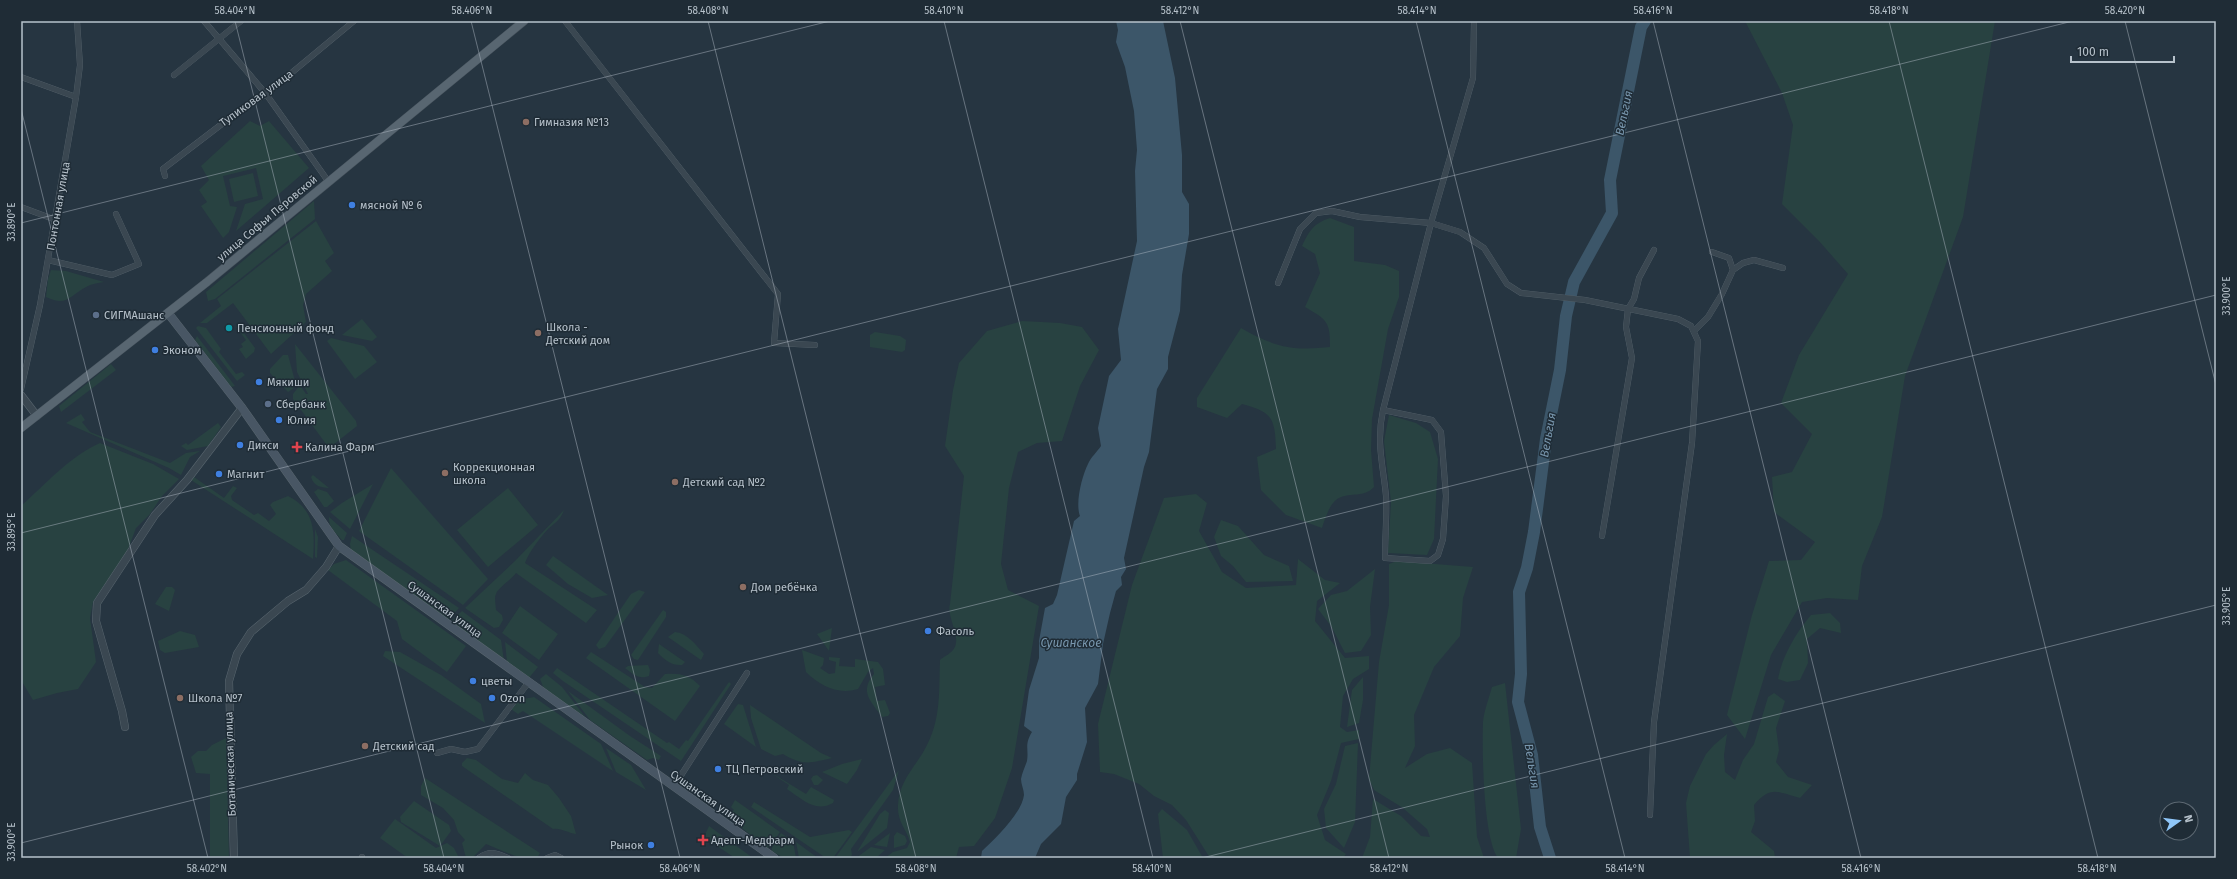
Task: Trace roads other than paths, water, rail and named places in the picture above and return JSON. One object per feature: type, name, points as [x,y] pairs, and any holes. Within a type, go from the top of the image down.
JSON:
[{"type":"main road","name":"улица Софьи Перовской","points":[[21,428],[168,313],[524,21]]},
{"type":"main road","name":"Сушанская улица","points":[[168,313],[242,408],[339,546],[774,858]]},
{"type":"street","name":"Понтонная улица","points":[[21,389],[56,220],[76,97],[80,65],[77,21]]},
{"type":"street","points":[[204,21],[266,94],[328,181]]},
{"type":"street","points":[[174,75],[241,21]]},
{"type":"street","name":"Тупиковая улица","points":[[165,176],[163,169],[235,114],[266,94],[354,21]]},
{"type":"street","points":[[565,21],[778,294],[774,343],[815,345]]},
{"type":"street","points":[[1383,410],[1432,420],[1441,432],[1446,496],[1443,539],[1438,555],[1430,561],[1384,558],[1386,496],[1380,460],[1380,425],[1383,410],[1431,222],[1473,78],[1474,21]]},
{"type":"street","points":[[21,77],[76,97]]},
{"type":"street","points":[[21,207],[56,220]]},
{"type":"street","points":[[1278,283],[1300,229],[1316,213],[1332,211],[1360,217],[1431,222],[1460,232],[1484,248],[1507,284],[1521,293],[1585,300],[1678,319],[1691,326],[1698,341],[1692,443],[1655,715],[1650,815]]},
{"type":"street","points":[[48,260],[112,275],[139,264],[116,214]]},
{"type":"street","points":[[1602,536],[1632,358],[1626,327],[1628,309],[1634,299],[1642,273],[1654,250]]},
{"type":"street","points":[[1712,252],[1729,258],[1733,270]]},
{"type":"street","points":[[1694,332],[1708,317],[1722,294],[1733,270],[1743,263],[1754,260],[1783,268]]},
{"type":"street","points":[[21,395],[37,416]]},
{"type":"street","points":[[125,727],[120,704],[96,621],[97,604],[155,516],[187,480],[242,408]]},
{"type":"street","name":"Ботаническая улица","points":[[234,858],[229,681],[237,654],[251,632],[268,616],[306,590],[326,567],[339,546]]},
{"type":"street","points":[[666,782],[678,780],[747,673]]},
{"type":"street","points":[[437,753],[451,749],[465,752],[478,749],[528,683]]},
{"type":"street","points":[[479,858],[485,854],[494,852],[508,858]]},
{"type":"street","points":[[547,858],[555,855],[561,858]]},
{"type":"water","name":"Сушанское","points":[[1116,21],[1163,21],[1175,78],[1182,155],[1182,192],[1189,204],[1189,234],[1182,275],[1180,311],[1168,357],[1168,369],[1157,389],[1149,452],[1144,467],[1124,558],[1126,569],[1121,577],[1122,585],[1116,591],[1110,613],[1103,644],[1098,684],[1085,708],[1087,742],[1077,774],[1077,780],[1066,797],[1061,824],[1041,844],[1035,858],[981,858],[982,851],[994,840],[1018,810],[1024,795],[1021,779],[1027,761],[1028,740],[1032,732],[1024,726],[1029,690],[1039,658],[1039,641],[1045,608],[1053,604],[1057,595],[1074,521],[1080,516],[1078,504],[1084,475],[1089,461],[1101,446],[1098,428],[1109,376],[1121,360],[1118,329],[1137,241],[1135,171],[1137,150],[1134,111],[1125,67],[1116,42],[1118,30]]},
{"type":"waterway","name":"Вельгия","points":[[1550,858],[1540,827],[1532,755],[1518,702],[1521,674],[1519,592],[1527,568],[1534,532],[1546,439],[1560,370],[1566,316],[1574,282],[1612,213],[1610,180],[1641,27],[1645,21]]},
{"type":"place","name":"Гимназия №13","points":[[526,122]]},
{"type":"place","name":"мясной № 6","points":[[352,205]]},
{"type":"place","name":"СИГМАшанс","points":[[96,315]]},
{"type":"place","name":"Пенсионный фонд","points":[[229,328]]},
{"type":"place","name":"Школа - Детский дом","points":[[538,333]]},
{"type":"place","name":"Эконом","points":[[155,350]]},
{"type":"place","name":"Мякиши","points":[[259,382]]},
{"type":"place","name":"Сбербанк","points":[[268,404]]},
{"type":"place","name":"Юлия","points":[[279,420]]},
{"type":"place","name":"Дикси","points":[[240,445]]},
{"type":"place","name":"Калина Фарм","points":[[297,447]]},
{"type":"place","name":"Коррекционная школа","points":[[445,473]]},
{"type":"place","name":"Магнит","points":[[219,474]]},
{"type":"place","name":"Детский сад №2","points":[[675,482]]},
{"type":"place","name":"Дом ребёнка","points":[[743,587]]},
{"type":"place","name":"Фасоль","points":[[928,631]]},
{"type":"place","name":"цветы","points":[[473,681]]},
{"type":"place","name":"Школа №7","points":[[180,698]]},
{"type":"place","name":"Ozon","points":[[492,698]]},
{"type":"place","name":"Детский сад","points":[[365,746]]},
{"type":"place","name":"ТЦ Петровский","points":[[718,769]]},
{"type":"place","name":"Адепт-Медфарм","points":[[703,840]]},
{"type":"place","name":"Рынок","points":[[651,845]]}]
